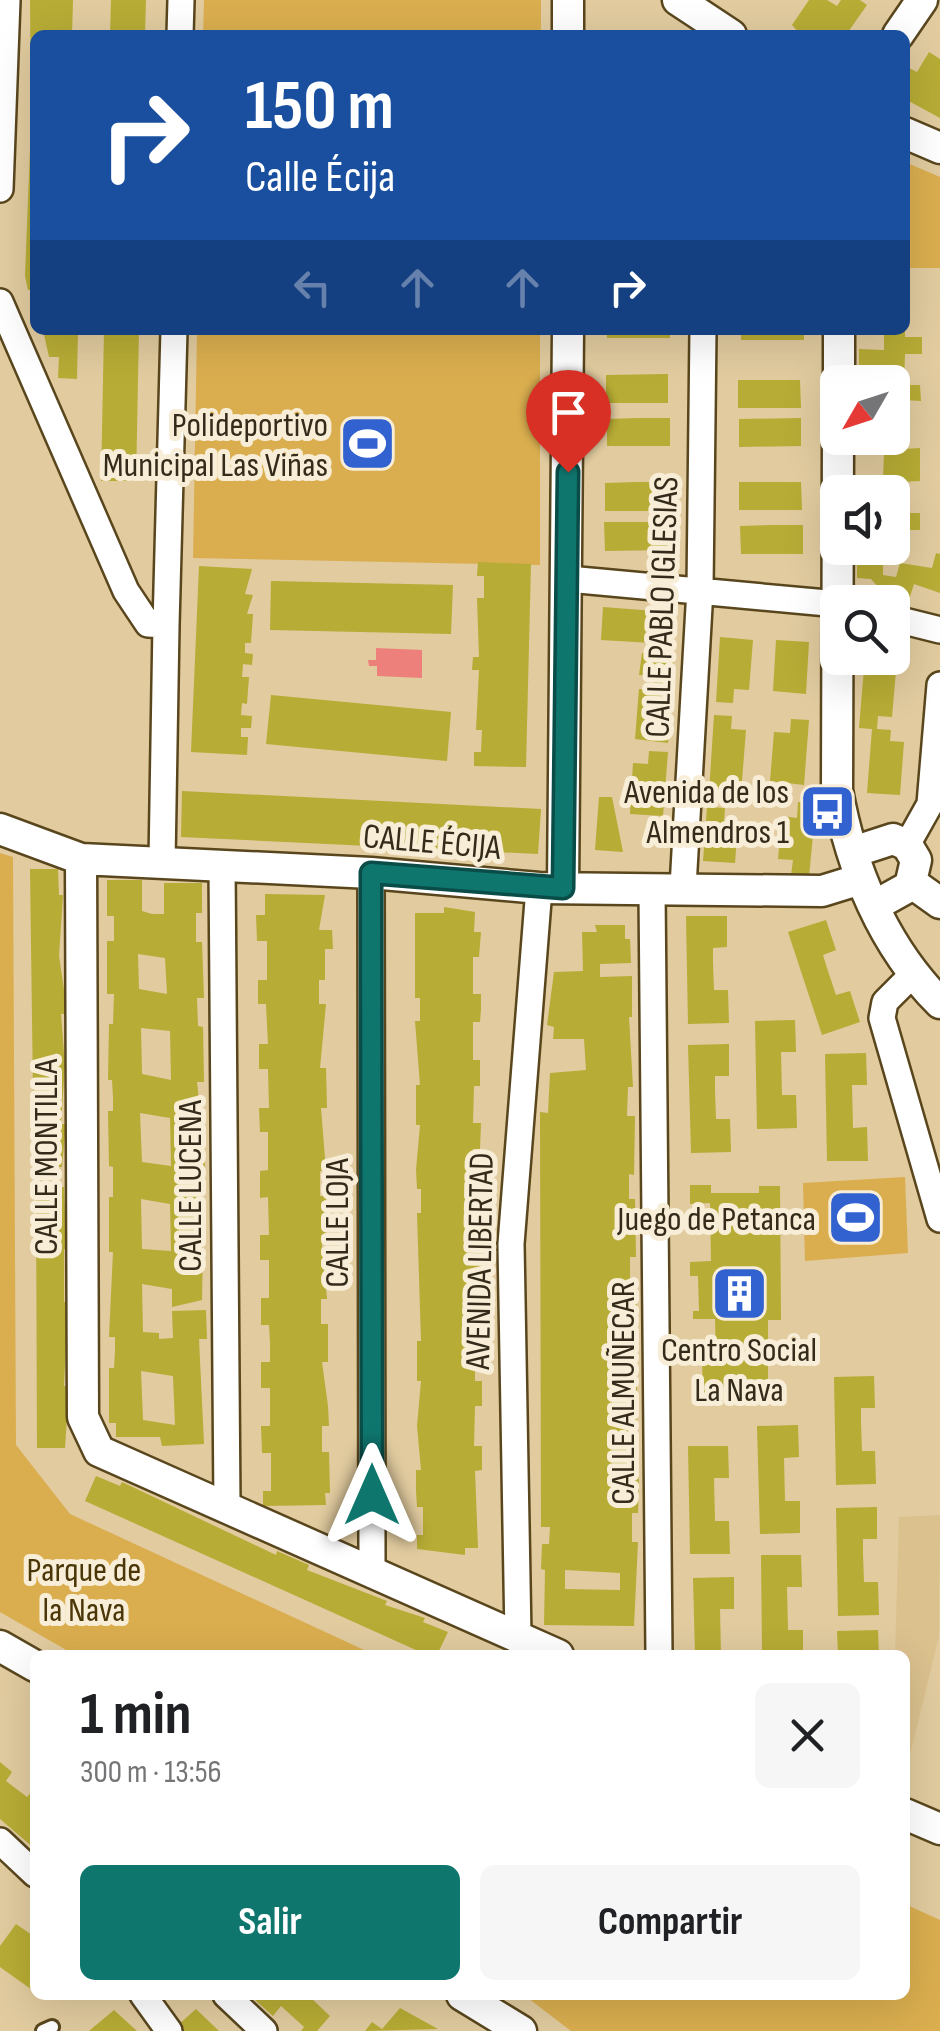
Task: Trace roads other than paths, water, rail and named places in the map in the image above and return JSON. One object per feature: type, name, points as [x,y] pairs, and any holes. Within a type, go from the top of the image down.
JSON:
[{"type":"street","points":[[0,189],[7,0]]},
{"type":"street","points":[[180,30],[181,0]]},
{"type":"street","points":[[568,0],[568,30]]},
{"type":"street","points":[[678,0],[715,30]]},
{"type":"street","points":[[901,30],[922,0]]},
{"type":"street","points":[[910,135],[940,148]]},
{"type":"street","points":[[0,302],[126,591],[148,624],[166,624]]},
{"type":"street","points":[[162,862],[174,335]]},
{"type":"street","name":"AVENIDA LIBERTAD","points":[[518,1637],[511,1244],[551,888],[568,578],[568,335]]},
{"type":"street","name":"CALLE PABLO IGLESIAS","points":[[683,887],[700,589],[703,335]]},
{"type":"street","points":[[839,365],[840,335]]},
{"type":"street","points":[[837,585],[838,455]]},
{"type":"street","points":[[568,578],[820,602]]},
{"type":"street","points":[[910,622],[940,630]]},
{"type":"street","points":[[837,675],[837,790],[863,879],[913,974],[940,1003]]},
{"type":"street","points":[[907,845],[930,804],[940,685]]},
{"type":"street","name":"CALLE ÉCIJA","points":[[0,829],[81,859],[371,873],[551,888],[822,891],[863,879]]},
{"type":"street","points":[[863,879],[886,839],[907,845],[916,860],[912,883]]},
{"type":"street","name":"CALLE MONTILLA","points":[[81,859],[83,1417],[99,1451],[227,1507]]},
{"type":"street","name":"CALLE LUCENA","points":[[222,865],[227,1507]]},
{"type":"street","name":"CALLE LOJA","points":[[371,873],[372,1573]]},
{"type":"street","points":[[863,879],[912,883],[940,903]]},
{"type":"street","name":"CALLE ALMUÑECAR","points":[[652,891],[659,1650]]},
{"type":"street","points":[[913,974],[885,1002],[882,1018],[940,1219]]},
{"type":"street","points":[[227,1507],[547,1650]]},
{"type":"street","points":[[0,1646],[30,1663]]},
{"type":"street","points":[[910,1816],[940,1830]]},
{"type":"street","points":[[0,1841],[30,1869]]},
{"type":"street","points":[[146,2000],[168,2031]]},
{"type":"street","points":[[231,2000],[264,2031]]},
{"type":"street","points":[[470,2000],[521,2031]]},
{"type":"place","name":"Polideportivo Municipal Las Viñas","points":[[367,444]]},
{"type":"place","name":"Avenida de los Almendros 1","points":[[828,811]]},
{"type":"place","name":"Juego de Petanca","points":[[855,1218]]},
{"type":"place","name":"Centro Social La Nava","points":[[739,1293]]},
{"type":"park label","name":"Parque de la Nava","points":[[84,1589]]}]
